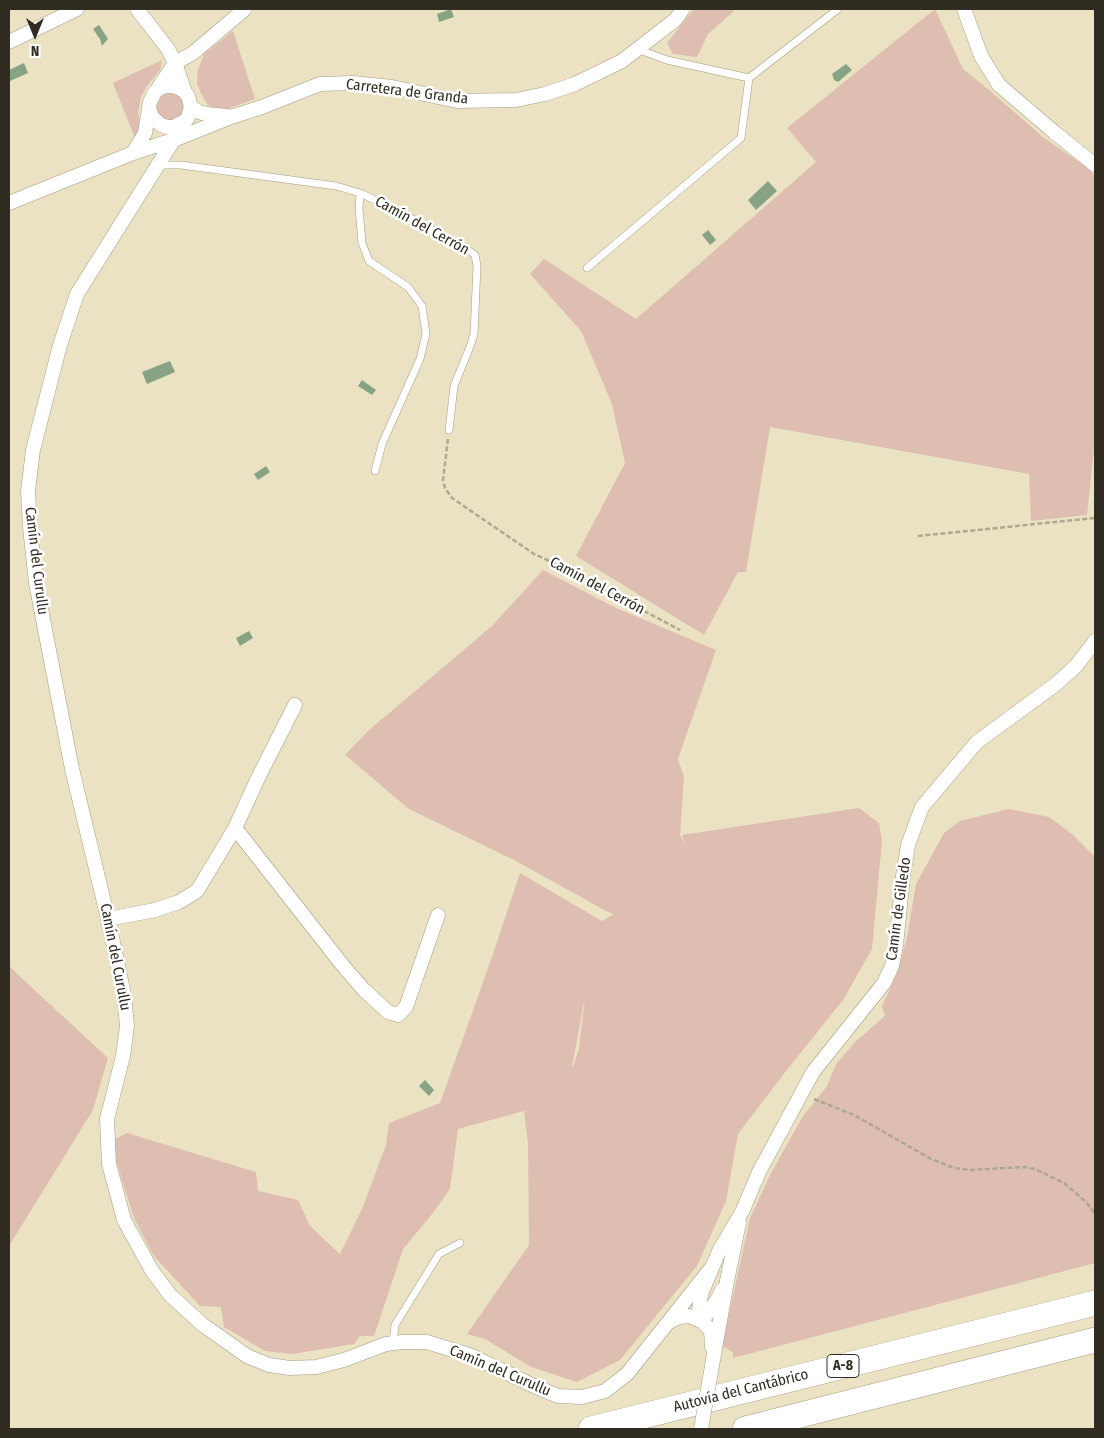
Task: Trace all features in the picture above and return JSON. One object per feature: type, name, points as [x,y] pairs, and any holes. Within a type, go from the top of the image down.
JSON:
[{"type":"highway","name":"Autovía del Cantábrico","points":[[591,1429],[1095,1303]]},
{"type":"highway","name":"A-8","points":[[745,1429],[1095,1340]]},
{"type":"street","points":[[9,42],[77,9]]},
{"type":"street","points":[[137,9],[168,48],[191,106]]},
{"type":"street","points":[[155,160],[152,96],[175,63],[193,54],[245,9]]},
{"type":"street","name":"Carretera de Granda","points":[[9,202],[133,153],[155,160],[176,139],[230,116],[262,107],[320,84],[353,83],[392,87],[457,101],[516,100],[545,94],[575,84],[622,61],[675,20],[683,9]]},
{"type":"street","points":[[964,9],[981,56],[999,85],[1095,165]]},
{"type":"street","points":[[155,92],[166,86],[173,86],[185,92]]},
{"type":"street","name":"Carretera de Granda","points":[[191,106],[199,112],[206,114],[230,116]]},
{"type":"street","name":"Camín del Curullu","points":[[191,106],[188,117],[176,139],[155,160],[77,294],[60,346],[33,450],[28,492],[38,592],[72,770],[108,919],[124,995],[127,1026],[123,1056],[107,1119],[109,1164],[124,1220],[152,1271],[170,1295],[203,1325],[247,1356],[269,1365],[290,1368],[316,1367],[344,1360],[386,1344],[427,1342],[472,1356],[558,1396],[582,1397],[605,1390],[628,1374],[667,1323]]},
{"type":"street","points":[[152,115],[161,126],[167,128],[174,128],[185,122]]},
{"type":"street","points":[[152,115],[176,139]]},
{"type":"street","points":[[133,153],[146,133],[152,115]]},
{"type":"street","name":"Camín de Gilledo","points":[[700,1320],[701,1294],[720,1249],[742,1212],[759,1172],[801,1094],[813,1072],[884,984],[892,966],[908,845],[922,807],[977,742],[1056,684],[1076,666],[1095,641]]},
{"type":"street","points":[[108,919],[155,910],[179,902],[197,890],[235,828],[295,705]]},
{"type":"street","points":[[235,828],[344,967],[364,990],[388,1012],[398,1015],[406,1007],[438,916]]},
{"type":"street","name":"Camín de Gilledo","points":[[713,1360],[742,1212]]},
{"type":"street","name":"Camín de Gilledo","points":[[667,1323],[712,1267]]},
{"type":"street","name":"Camín de Gilledo","points":[[700,1320],[717,1300],[727,1281]]},
{"type":"street","points":[[667,1323],[679,1317],[689,1316],[700,1320],[710,1330],[713,1360],[701,1429]]},
{"type":"lane","points":[[587,268],[741,138],[749,78],[838,9]]},
{"type":"lane","points":[[637,49],[667,60],[749,78]]},
{"type":"lane","name":"Camín del Cerrón","points":[[155,160],[336,186],[360,193],[394,209],[475,255],[477,266],[474,334],[454,386],[449,430]]},
{"type":"lane","points":[[360,193],[359,208],[362,243],[369,261],[408,287],[422,306],[426,334],[420,359],[382,444],[375,470]]},
{"type":"lane","points":[[393,1343],[395,1325],[440,1254],[460,1243]]},
{"type":"path","name":"Camín del Cerrón","points":[[449,430],[443,480],[445,488],[452,498],[534,554],[680,630]]},
{"type":"path","points":[[918,536],[1095,518]]},
{"type":"path","points":[[801,1094],[854,1115],[932,1159],[954,1168],[970,1170],[1025,1167],[1035,1169],[1064,1183],[1085,1201],[1095,1214]]},
{"type":"shaded area","points":[[451,9],[454,17],[439,22],[437,14]]},
{"type":"shaded area","points":[[694,9],[736,9],[708,34],[697,57],[673,54],[667,43]]},
{"type":"shaded area","points":[[935,9],[963,69],[1043,137],[1089,169],[1095,176],[1095,439],[1087,515],[1031,521],[1029,474],[770,427],[746,572],[738,572],[704,635],[576,556],[625,463],[612,404],[581,331],[530,274],[544,259],[636,319],[816,162],[787,128]]},
{"type":"shaded area","points":[[99,25],[108,39],[102,46],[100,39],[93,29]]},
{"type":"shaded area","points":[[233,31],[255,99],[222,111],[214,110],[207,104],[197,84],[198,70],[204,54]]},
{"type":"shaded area","points":[[162,60],[160,70],[141,97],[138,112],[142,132],[135,138],[113,83]]},
{"type":"shaded area","points":[[24,63],[28,73],[10,81],[9,70]]},
{"type":"shaded area","points":[[846,64],[852,70],[838,82],[834,80],[832,74]]},
{"type":"shaded area","points":[[166,93],[176,94],[185,106],[183,116],[170,123],[155,112],[158,98]]},
{"type":"shaded area","points":[[768,181],[777,191],[756,210],[748,200]]},
{"type":"shaded area","points":[[708,230],[716,240],[710,245],[702,235]]},
{"type":"shaded area","points":[[170,361],[175,372],[147,384],[142,372]]},
{"type":"shaded area","points":[[362,380],[376,390],[372,395],[358,386]]},
{"type":"shaded area","points":[[266,466],[270,472],[258,480],[254,474]]},
{"type":"shaded area","points":[[543,570],[616,608],[716,650],[678,759],[684,777],[680,835],[685,844],[682,835],[859,808],[879,823],[882,841],[872,949],[843,1000],[738,1134],[726,1201],[697,1266],[620,1360],[577,1382],[531,1367],[485,1339],[467,1334],[529,1245],[528,1144],[524,1111],[458,1129],[450,1189],[403,1249],[374,1336],[360,1336],[354,1344],[292,1354],[265,1351],[224,1327],[221,1307],[200,1306],[153,1255],[134,1218],[114,1154],[115,1139],[127,1133],[256,1172],[258,1191],[298,1200],[310,1226],[340,1254],[362,1209],[386,1145],[389,1123],[440,1103],[520,873],[602,921],[614,914],[516,861],[409,809],[345,755],[368,731],[492,626]],"holes":[[[585,997],[579,1049],[572,1067]]]},
{"type":"shaded area","points":[[249,631],[253,638],[240,646],[236,638]]},
{"type":"shaded area","points":[[1009,809],[1049,817],[1072,834],[1095,857],[1095,1263],[733,1358],[733,1352],[722,1346],[750,1218],[771,1173],[803,1116],[827,1086],[836,1064],[855,1042],[885,1016],[882,1006],[898,971],[907,937],[916,884],[944,833],[960,821]]},
{"type":"shaded area","points":[[9,965],[108,1058],[93,1110],[9,1246]]},
{"type":"shaded area","points":[[425,1080],[434,1090],[429,1096],[419,1086]]}]
